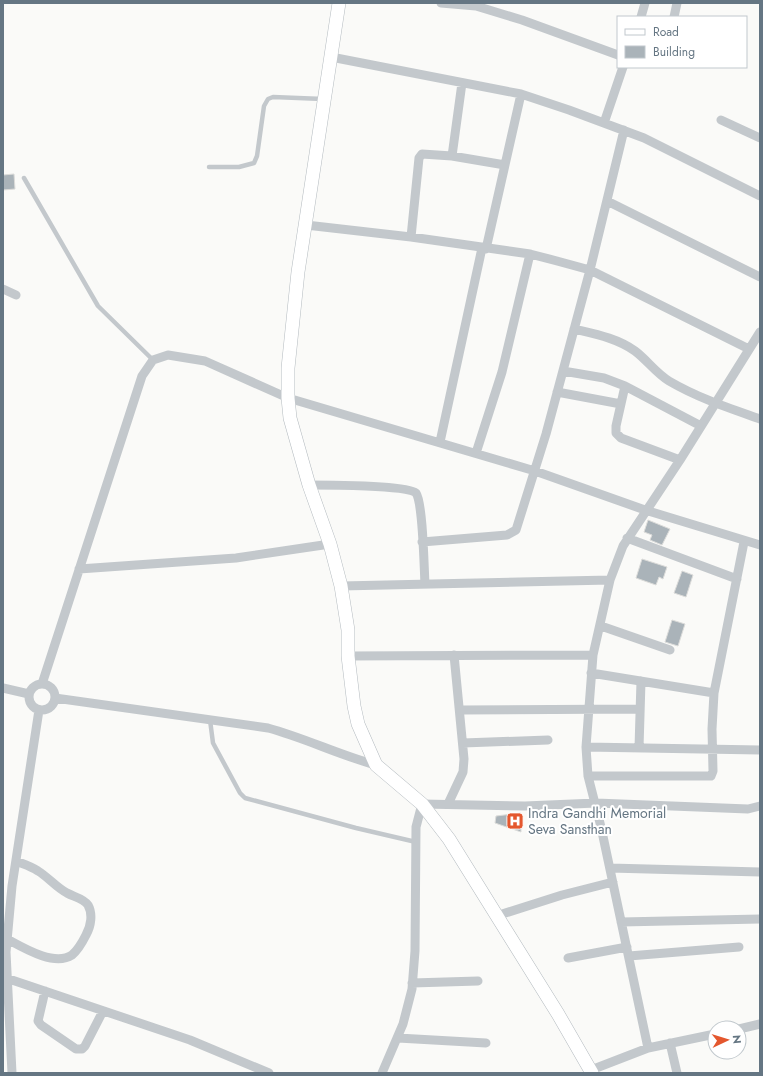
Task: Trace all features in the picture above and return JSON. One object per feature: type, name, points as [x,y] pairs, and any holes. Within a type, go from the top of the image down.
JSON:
[{"type":"street","points":[[339,3],[298,272],[288,368],[288,398],[290,418],[309,485],[330,544],[341,586],[348,630],[348,656],[354,706],[358,724],[376,765]]},
{"type":"street","points":[[441,3],[476,6],[522,20],[617,55]]},
{"type":"street","points":[[641,16],[645,3]]},
{"type":"street","points":[[674,16],[677,3]]},
{"type":"street","points":[[331,57],[521,94],[624,130],[657,144],[760,196]]},
{"type":"street","points":[[604,123],[623,68]]},
{"type":"street","points":[[452,156],[462,83]]},
{"type":"street","points":[[440,442],[521,94]]},
{"type":"street","points":[[721,120],[760,138]]},
{"type":"street","points":[[422,542],[507,535],[516,530],[535,471],[563,371],[590,270],[624,130]]},
{"type":"street","points":[[411,237],[419,158],[422,154],[428,153],[452,156],[505,165]]},
{"type":"street","points":[[607,201],[760,277]]},
{"type":"street","points":[[306,225],[411,237],[530,254],[590,270],[753,347]]},
{"type":"street","points":[[476,453],[500,379],[530,254]]},
{"type":"street","points":[[3,289],[16,295]]},
{"type":"street","points":[[574,329],[618,341],[635,351],[650,367],[669,381],[716,404],[760,419]]},
{"type":"street","points":[[648,1048],[596,803],[588,776],[586,747],[593,654],[616,559],[627,538],[645,510],[680,460],[753,347],[760,332]]},
{"type":"street","points":[[42,684],[142,376],[153,360],[168,355],[205,361],[288,398],[535,471],[645,510],[760,546]]},
{"type":"street","points":[[563,371],[604,378],[625,386],[701,426]]},
{"type":"street","points":[[625,386],[616,426],[616,433],[621,438],[680,460]]},
{"type":"street","points":[[557,392],[621,404]]},
{"type":"street","points":[[309,485],[396,487],[412,490],[416,493],[419,509],[425,584]]},
{"type":"street","points":[[627,538],[737,579]]},
{"type":"street","points":[[588,776],[711,776],[713,770],[714,693],[744,542]]},
{"type":"street","points":[[79,569],[236,558],[330,544]]},
{"type":"street","points":[[341,586],[610,580]]},
{"type":"street","points":[[601,626],[670,650]]},
{"type":"street","points":[[348,656],[593,654]]},
{"type":"street","points":[[448,804],[463,772],[464,759],[461,710],[454,655]]},
{"type":"street","points":[[591,673],[714,693]]},
{"type":"street","points":[[639,748],[641,681]]},
{"type":"street","points":[[42,684],[49,687],[55,698],[49,708],[39,710],[31,705],[29,694],[35,686],[42,684]]},
{"type":"street","points":[[3,688],[29,694]]},
{"type":"street","points":[[55,698],[268,728],[287,733],[346,756],[376,765],[422,804],[449,839],[558,1014],[592,1072],[648,1048],[707,1036]]},
{"type":"street","points":[[461,710],[589,708],[640,709]]},
{"type":"street","points":[[12,1073],[6,978],[7,938],[16,861],[39,710]]},
{"type":"street","points":[[463,743],[548,740]]},
{"type":"street","points":[[586,747],[760,750]]},
{"type":"street","points":[[422,804],[525,806],[596,803],[748,809],[760,806]]},
{"type":"street","points":[[382,1073],[403,1024],[412,983],[415,951],[417,818],[422,804]]},
{"type":"street","points":[[7,938],[30,952],[42,956],[56,958],[66,957],[72,955],[78,948],[90,927],[89,907],[84,901],[67,893],[37,870],[16,861]]},
{"type":"street","points":[[610,868],[760,872]]},
{"type":"street","points":[[496,916],[562,895],[613,882]]},
{"type":"street","points":[[621,922],[760,919]]},
{"type":"street","points":[[568,958],[628,951],[739,947]]},
{"type":"street","points":[[6,978],[190,1040],[269,1073]]},
{"type":"street","points":[[412,983],[478,981]]},
{"type":"street","points":[[44,991],[38,1015],[41,1025],[76,1049],[82,1049],[85,1046],[103,1011]]},
{"type":"street","points":[[747,1027],[760,1024]]},
{"type":"street","points":[[398,1038],[486,1043]]},
{"type":"street","points":[[670,1043],[677,1073]]},
{"type":"lane","points":[[210,167],[239,167],[254,163],[257,156],[264,106],[268,99],[273,97],[324,99]]},
{"type":"lane","points":[[24,178],[98,306],[153,360]]},
{"type":"lane","points":[[210,720],[213,742],[240,793],[245,798],[356,828],[416,842]]},
{"type":"building","points":[[14,174],[15,189],[3,190],[3,175]]},
{"type":"building","points":[[648,520],[670,529],[662,545],[650,540],[652,535],[644,532]]},
{"type":"building","points":[[642,559],[667,567],[663,579],[659,577],[656,585],[636,578]]},
{"type":"building","points":[[682,571],[693,575],[686,597],[674,593]]},
{"type":"building","points":[[672,620],[685,624],[678,646],[665,642]]},
{"type":"building","points":[[521,813],[521,832],[495,823],[496,816]]},
{"type":"place","name":"Indra Gandhi Memorial Seva Sansthan","points":[[515,821]]}]
